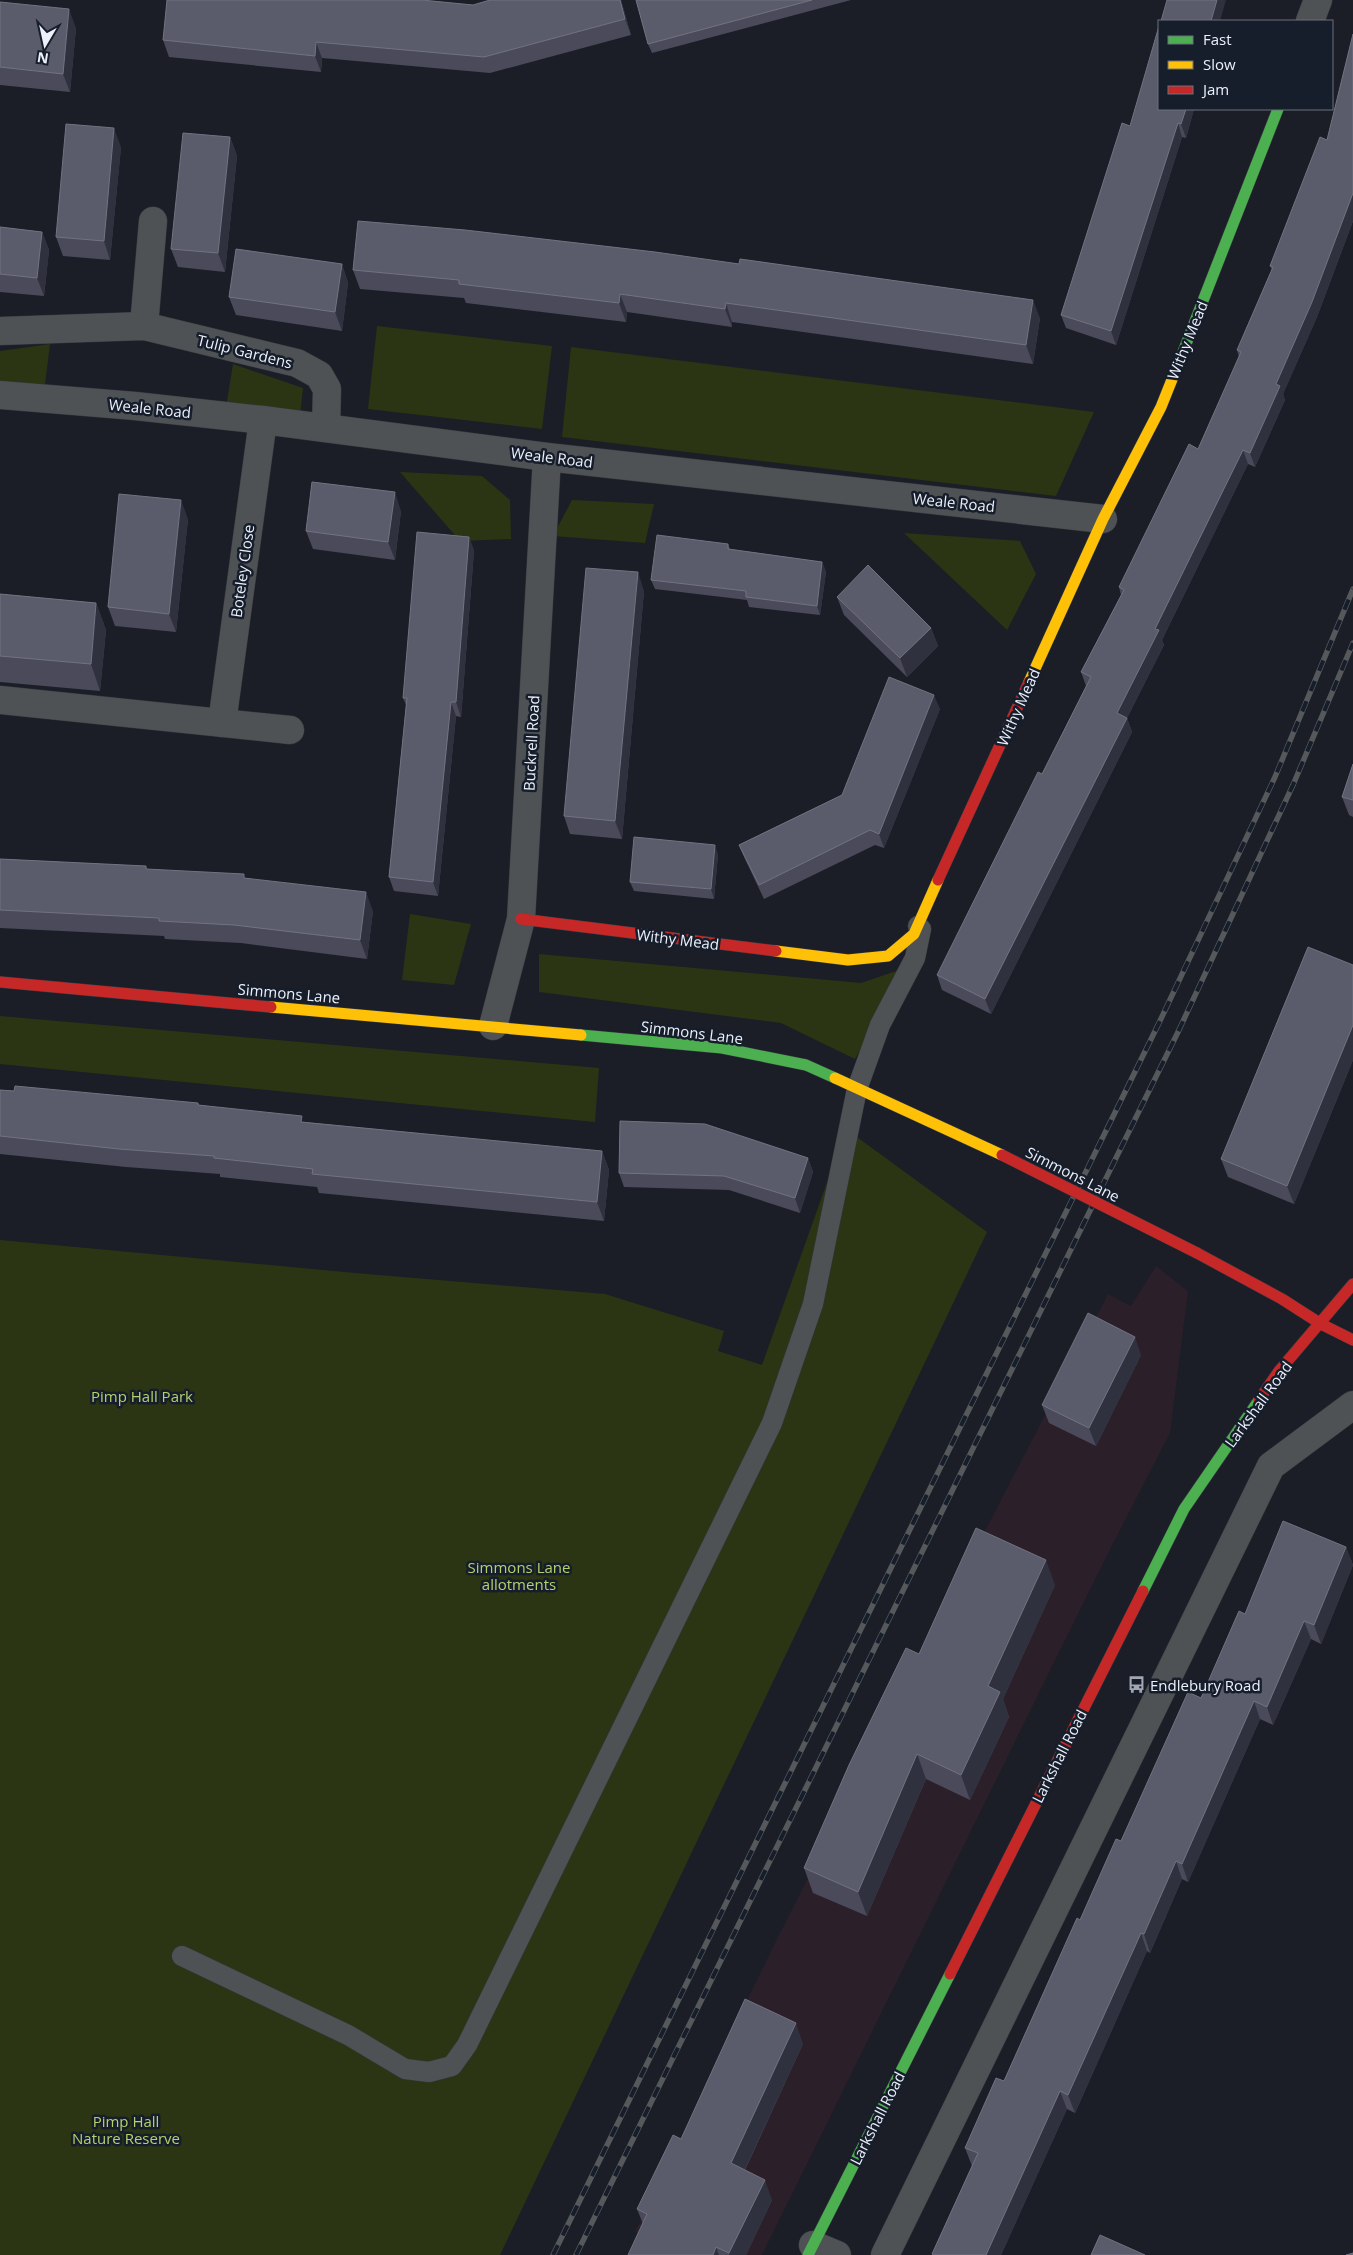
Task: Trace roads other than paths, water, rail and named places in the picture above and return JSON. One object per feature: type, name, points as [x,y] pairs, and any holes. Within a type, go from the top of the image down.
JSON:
[{"type":"street","points":[[1310,20],[1318,0]]},
{"type":"street","name":"Withy Mead","points":[[521,919],[848,960],[888,956],[914,934],[1103,519],[1160,407],[1278,110]]},
{"type":"street","points":[[144,326],[153,221]]},
{"type":"street","name":"Tulip Gardens","points":[[0,331],[144,326],[297,363],[319,375],[327,389],[326,428]]},
{"type":"street","name":"Weale Road","points":[[0,396],[135,406],[263,420],[547,457],[1103,519]]},
{"type":"street","name":"Boteley Close","points":[[222,723],[263,420]]},
{"type":"street","name":"Buckrell Road","points":[[493,1026],[521,919],[547,457]]},
{"type":"street","points":[[0,700],[290,730]]},
{"type":"street","name":"Simmons Lane","points":[[0,982],[722,1048],[806,1065],[1002,1155],[1197,1253],[1282,1299],[1321,1324]]},
{"type":"street","name":"Larkshall Road","points":[[819,2252],[1184,1509],[1279,1371],[1321,1324],[1353,1284]]},
{"type":"street","points":[[1321,1324],[1353,1340]]},
{"type":"street","points":[[885,2255],[1271,1466],[1353,1405]]},
{"type":"lane","points":[[182,1956],[348,2034],[405,2069],[429,2072],[452,2066],[467,2045],[772,1423],[813,1304],[856,1089],[880,1025],[915,958],[921,929],[918,926]]},
{"type":"railway","points":[[553,2255],[1159,1023],[1275,777],[1353,589]]},
{"type":"railway","points":[[576,2255],[1178,1032],[1293,785],[1353,643]]},
{"type":"place","name":"Endlebury Road","points":[[1136,1685]]},
{"type":"park label","name":"Pimp Hall Park","points":[[142,1396]]},
{"type":"park label","name":"Simmons Lane allotments","points":[[519,1576]]},
{"type":"park label","name":"Pimp Hall Nature Reserve","points":[[126,2130]]}]
